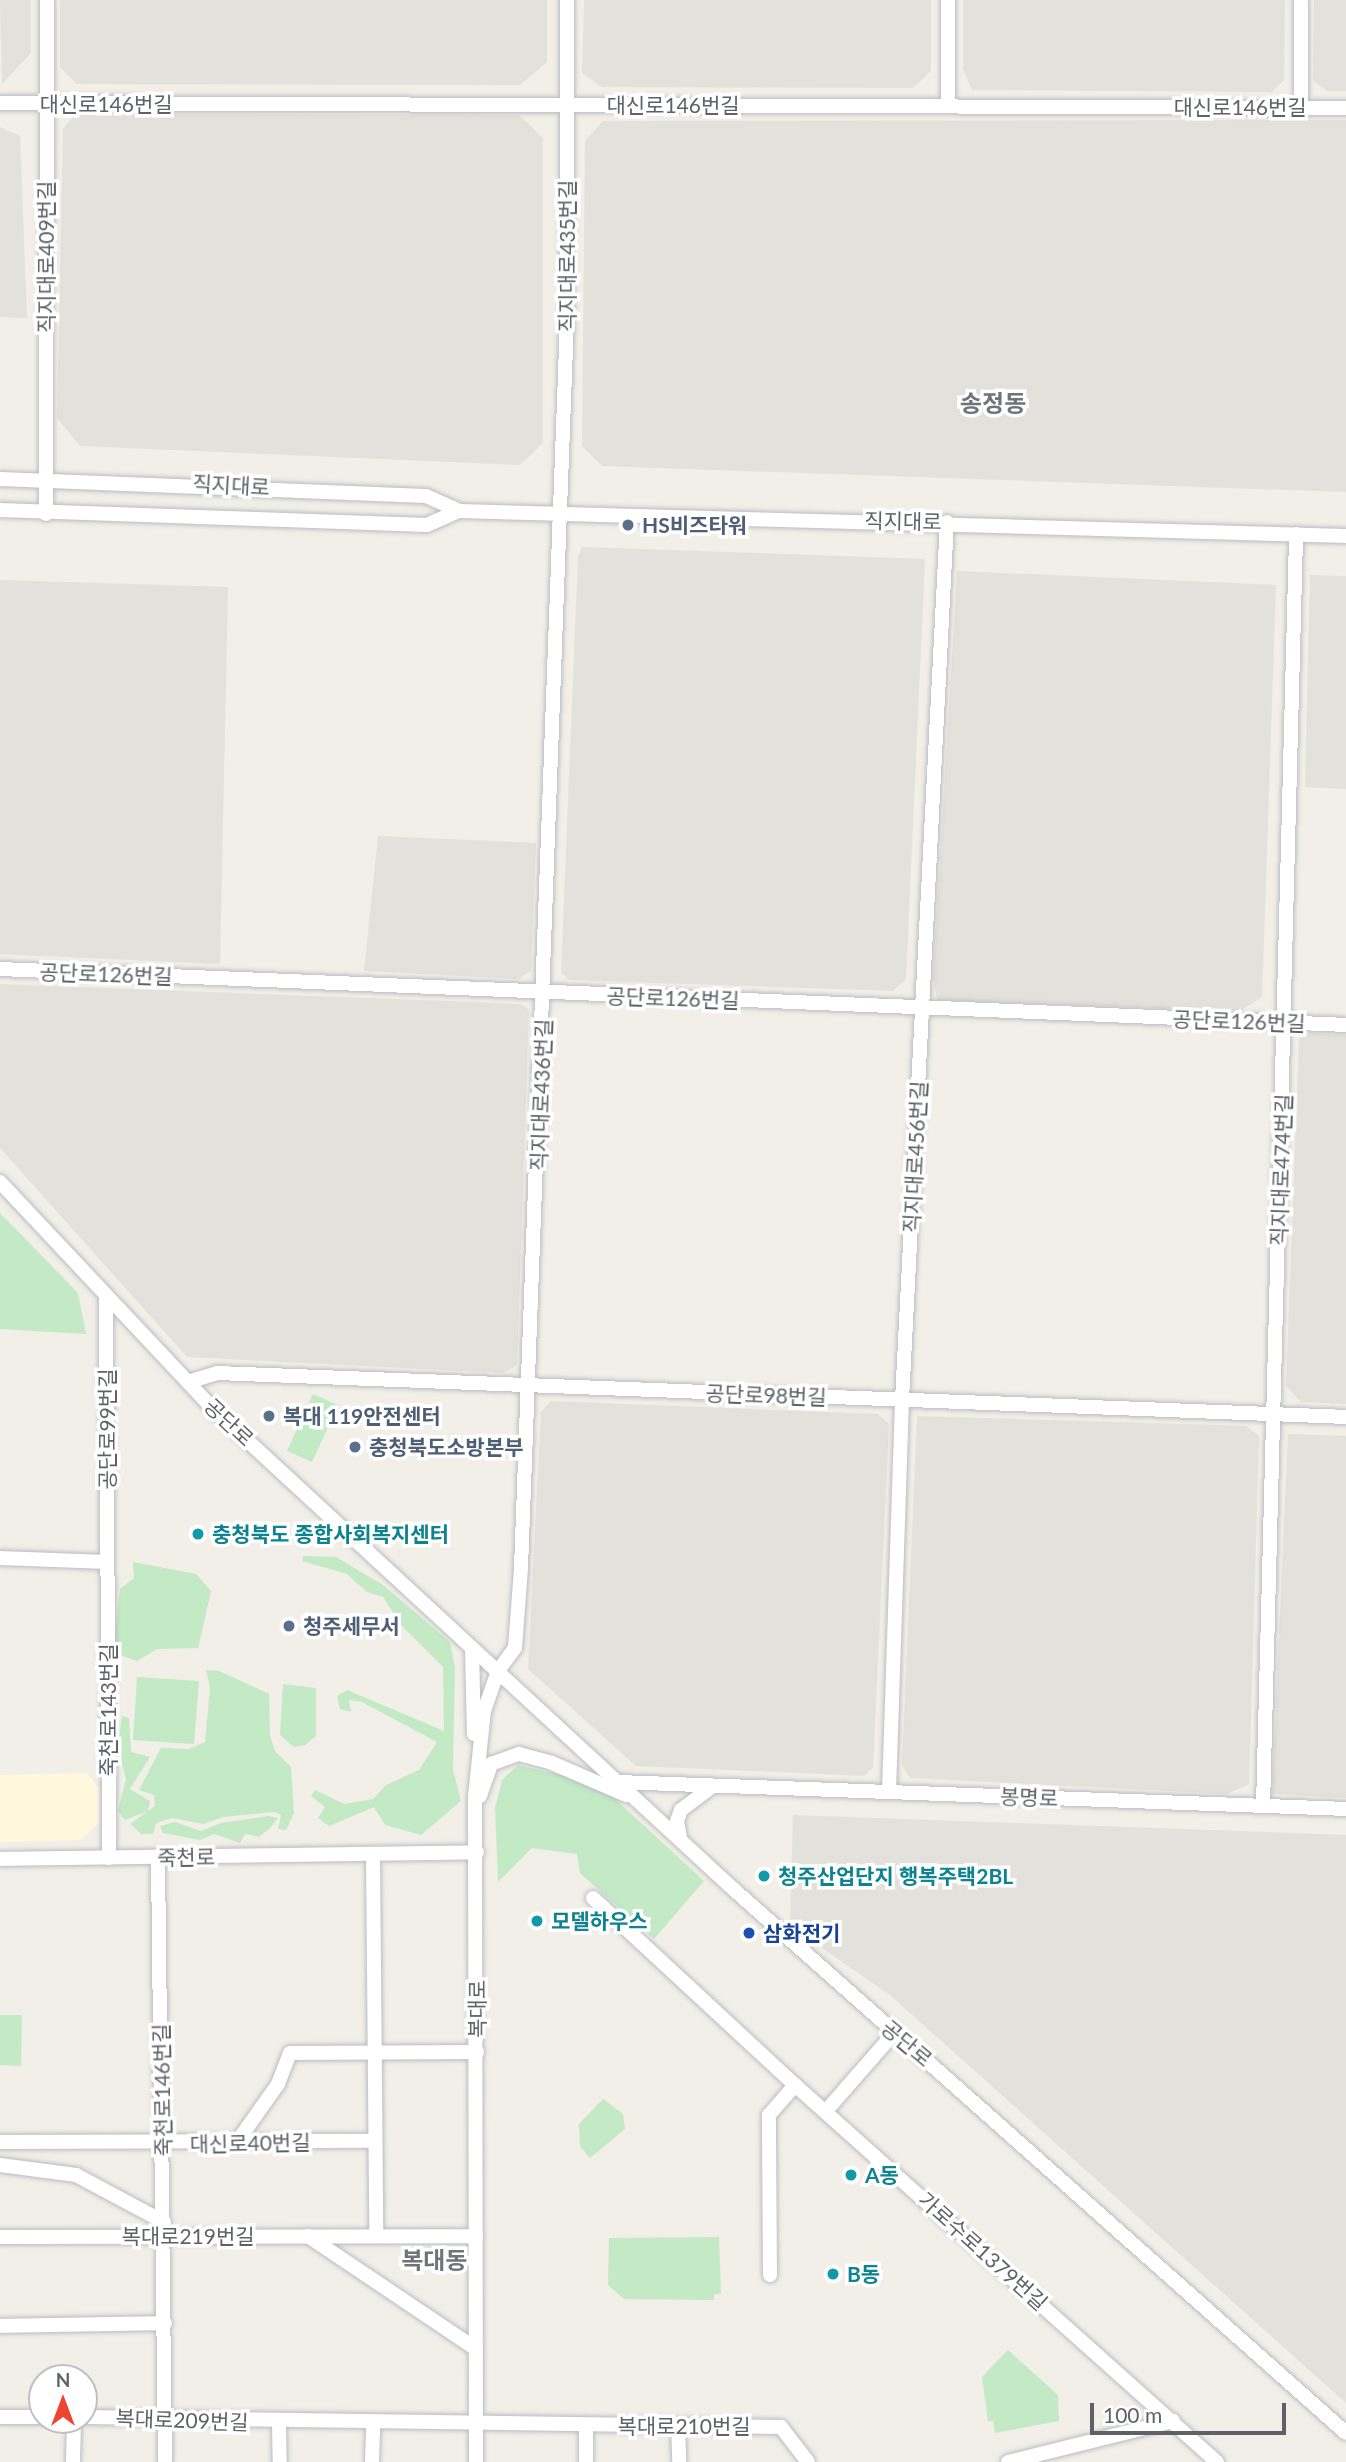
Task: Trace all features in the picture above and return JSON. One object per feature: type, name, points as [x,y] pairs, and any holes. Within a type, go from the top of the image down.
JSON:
[{"type":"street","name":"직지대로409번길","points":[[46,514],[47,0]]},
{"type":"street","name":"직지대로435번길","points":[[559,513],[568,318],[567,0]]},
{"type":"street","points":[[948,0],[948,106]]},
{"type":"street","points":[[1301,0],[1301,107]]},
{"type":"street","name":"대신로146번길","points":[[0,103],[1346,108]]},
{"type":"street","name":"직지대로","points":[[0,479],[204,483],[426,496],[459,511],[947,522],[1346,536]]},
{"type":"street","name":"직지대로","points":[[0,510],[46,514],[427,525],[459,511]]},
{"type":"street","name":"직지대로436번길","points":[[498,1671],[515,1648],[530,1387],[559,513]]},
{"type":"street","name":"직지대로456번길","points":[[889,1792],[902,1400],[947,522]]},
{"type":"street","name":"직지대로474번길","points":[[1263,1806],[1296,534]]},
{"type":"street","name":"공단로126번길","points":[[0,969],[1346,1025]]},
{"type":"street","name":"공단로","points":[[0,1182],[188,1382],[472,1648],[680,1839],[1346,2433]]},
{"type":"street","name":"공단로99번길","points":[[106,1296],[107,1562]]},
{"type":"street","name":"공단로98번길","points":[[188,1382],[216,1373],[1346,1417]]},
{"type":"street","points":[[0,1558],[107,1562]]},
{"type":"street","name":"죽천로143번길","points":[[107,1562],[109,1858]]},
{"type":"street","points":[[472,1648],[475,1803]]},
{"type":"street","name":"복대로","points":[[476,2462],[475,1803],[484,1711],[498,1671]]},
{"type":"street","points":[[475,1803],[491,1763],[519,1754],[542,1759],[639,1801]]},
{"type":"street","name":"봉명로","points":[[618,1782],[1346,1809]]},
{"type":"street","points":[[680,1839],[677,1821],[681,1810],[713,1786]]},
{"type":"street","name":"죽천로","points":[[0,1859],[477,1852]]},
{"type":"street","points":[[373,1854],[376,2235]]},
{"type":"street","name":"죽천로146번길","points":[[158,1857],[165,2462]]},
{"type":"street","name":"가로수로1379번길","points":[[593,1898],[795,2085],[1217,2462]]},
{"type":"street","points":[[826,2111],[895,2032]]},
{"type":"street","points":[[237,2142],[278,2084],[290,2053],[477,2052]]},
{"type":"street","points":[[770,2276],[769,2115],[795,2085]]},
{"type":"street","name":"대신로40번길","points":[[0,2142],[163,2145],[374,2141]]},
{"type":"street","points":[[0,2165],[76,2175],[164,2229]]},
{"type":"street","name":"복대로219번길","points":[[0,2237],[164,2229],[308,2236],[477,2236]]},
{"type":"street","points":[[308,2236],[476,2349]]},
{"type":"street","points":[[0,2326],[165,2323]]},
{"type":"street","points":[[0,2417],[28,2417]]},
{"type":"street","name":"복대로209번길","points":[[98,2418],[476,2425]]},
{"type":"street","points":[[1008,2462],[1032,2460],[1173,2421]]},
{"type":"street","name":"복대로209번길","points":[[279,2423],[280,2462]]},
{"type":"street","points":[[372,2462],[373,2424]]},
{"type":"street","name":"복대로210번길","points":[[476,2425],[781,2427],[808,2462]]},
{"type":"street","points":[[678,2425],[680,2462]]},
{"type":"street","points":[[586,2426],[586,2462]]},
{"type":"street","points":[[73,2462],[74,2434]]},
{"type":"shaded area","points":[[0,0],[31,0],[31,53],[2,84]]},
{"type":"shaded area","points":[[60,0],[547,0],[547,62],[520,85],[77,84],[60,67]]},
{"type":"shaded area","points":[[584,0],[931,0],[931,71],[913,88],[602,87],[582,73]]},
{"type":"shaded area","points":[[963,0],[1285,0],[1284,80],[1272,92],[972,90],[963,69]]},
{"type":"shaded area","points":[[1314,0],[1346,0],[1346,91],[1327,91],[1313,80]]},
{"type":"shaded area","points":[[75,114],[519,115],[543,138],[543,443],[520,465],[80,446],[57,418],[63,129]]},
{"type":"shaded area","points":[[1346,120],[1346,492],[602,466],[582,446],[585,141],[603,121]]},
{"type":"shaded area","points":[[0,127],[20,136],[27,318],[0,317]]},
{"type":"shaded area","points":[[582,547],[925,559],[906,979],[893,991],[570,980],[561,973],[578,557]]},
{"type":"shaded area","points":[[957,571],[1276,585],[1262,997],[1240,1011],[937,1000],[933,980]]},
{"type":"shaded area","points":[[1310,575],[1346,576],[1346,789],[1305,787]]},
{"type":"shaded area","points":[[0,580],[228,587],[220,964],[0,954]]},
{"type":"shaded area","points":[[378,836],[536,843],[531,971],[518,979],[364,971]]},
{"type":"shaded area","points":[[0,984],[521,1004],[529,1010],[517,1365],[504,1373],[187,1357],[0,1148]]},
{"type":"shaded area","points":[[1308,1033],[1346,1035],[1346,1404],[1301,1402],[1286,1386],[1299,1039]]},
{"type":"shaded area","points":[[551,1401],[878,1414],[889,1424],[873,1768],[864,1776],[636,1766],[528,1669],[541,1412]]},
{"type":"shaded area","points":[[917,1416],[1246,1426],[1259,1436],[1249,1784],[1227,1794],[910,1778],[902,1765]]},
{"type":"shaded area","points":[[1288,1434],[1346,1436],[1346,1798],[1272,1794]]},
{"type":"shaded area","points":[[87,1773],[99,1788],[99,1823],[81,1840],[0,1842],[0,1775]]},
{"type":"shaded area","points":[[793,1815],[1346,1835],[1346,2403],[890,1995],[790,1926]]},
{"type":"green space","points":[[0,1213],[78,1293],[86,1334],[0,1329]]},
{"type":"green space","points":[[313,1394],[338,1405],[312,1462],[287,1451]]},
{"type":"green space","points":[[303,1556],[336,1557],[383,1585],[450,1642],[455,1667],[453,1769],[461,1801],[421,1835],[385,1825],[374,1807],[329,1826],[318,1818],[325,1807],[311,1796],[315,1790],[344,1804],[373,1799],[386,1785],[419,1770],[437,1742],[362,1702],[349,1700],[351,1712],[340,1709],[337,1696],[347,1690],[444,1731],[443,1667],[402,1626],[383,1597],[367,1592],[347,1574],[302,1561]]},
{"type":"green space","points":[[133,1562],[196,1574],[211,1591],[198,1648],[157,1649],[137,1661],[117,1654],[114,1643],[120,1589],[134,1578]]},
{"type":"green space","points":[[206,1670],[219,1671],[269,1694],[270,1736],[275,1751],[291,1767],[294,1813],[286,1830],[278,1829],[281,1815],[274,1812],[223,1817],[203,1824],[173,1818],[156,1823],[153,1834],[141,1834],[130,1824],[155,1806],[154,1795],[139,1790],[161,1748],[189,1749],[205,1742],[210,1688]]},
{"type":"green space","points":[[137,1677],[199,1681],[194,1744],[133,1740]]},
{"type":"green space","points":[[283,1684],[316,1688],[316,1736],[305,1745],[294,1747],[280,1735]]},
{"type":"green space","points":[[122,1716],[129,1718],[131,1752],[150,1757],[130,1789],[150,1801],[148,1811],[125,1820],[118,1811],[126,1779],[118,1748]]},
{"type":"green space","points":[[518,1765],[574,1778],[613,1797],[704,1881],[654,1939],[580,1873],[577,1854],[532,1848],[498,1882],[495,1808],[502,1780]]},
{"type":"green space","points":[[269,1816],[278,1818],[271,1827],[259,1837],[245,1834],[240,1843],[214,1834],[200,1840],[163,1833],[160,1826],[175,1822],[201,1831],[221,1823]]},
{"type":"green space","points":[[0,2015],[22,2015],[21,2066],[0,2065]]},
{"type":"green space","points":[[603,2099],[623,2114],[625,2129],[590,2158],[580,2146],[579,2124]]},
{"type":"green space","points":[[719,2237],[721,2294],[714,2294],[714,2300],[624,2299],[608,2285],[609,2238]]},
{"type":"green space","points":[[1008,2350],[1058,2395],[1059,2421],[995,2433],[993,2421],[988,2421],[982,2377]]},
{"type":"place","name":"HS비즈타워","points":[[628,525]]},
{"type":"place","name":"복대 119안전센터","points":[[269,1416]]},
{"type":"place","name":"충청북도소방본부","points":[[355,1447]]},
{"type":"place","name":"충청북도 종합사회복지센터","points":[[198,1534]]},
{"type":"place","name":"청주세무서","points":[[289,1626]]},
{"type":"place","name":"청주산업단지 행복주택2BL","points":[[764,1876]]},
{"type":"place","name":"모델하우스","points":[[537,1921]]},
{"type":"place","name":"삼화전기","points":[[749,1933]]},
{"type":"place","name":"A동","points":[[851,2175]]},
{"type":"place","name":"B동","points":[[833,2274]]},
{"type":"district","name":"송정동","points":[[993,403]]},
{"type":"district","name":"복대동","points":[[434,2260]]}]
